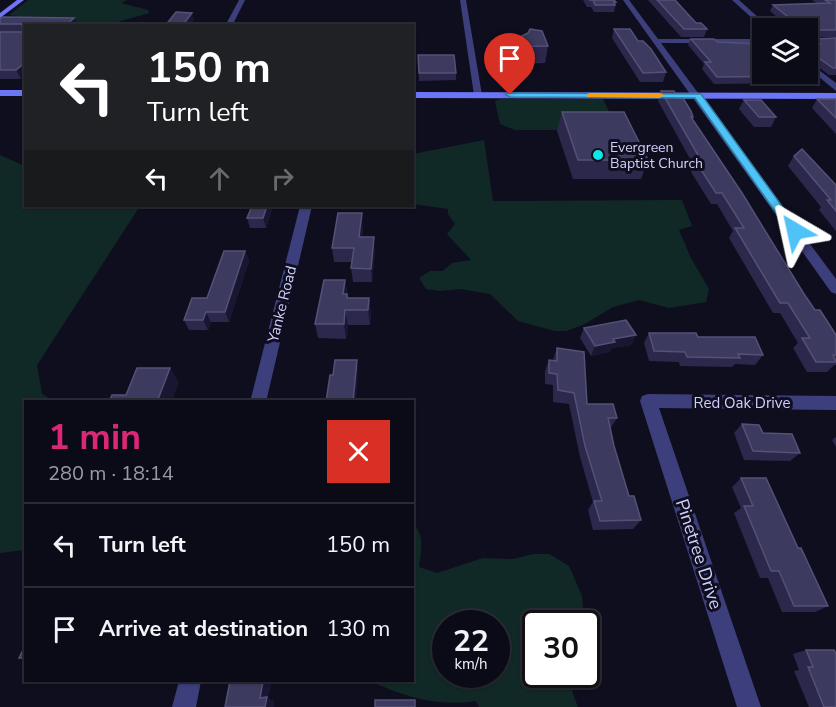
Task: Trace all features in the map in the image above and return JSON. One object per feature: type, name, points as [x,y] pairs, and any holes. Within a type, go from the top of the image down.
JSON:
[{"type":"street","points":[[0,16],[21,0]]},
{"type":"street","points":[[229,24],[242,0]]},
{"type":"street","points":[[463,0],[478,95]]},
{"type":"street","points":[[626,0],[698,96],[836,289]]},
{"type":"street","points":[[735,0],[756,18]]},
{"type":"street","points":[[657,41],[752,41]]},
{"type":"street","points":[[818,41],[836,41]]},
{"type":"street","points":[[818,72],[836,88]]},
{"type":"street","points":[[0,93],[24,93]]},
{"type":"street","points":[[414,95],[836,96]]},
{"type":"street","name":"Yanke Road","points":[[258,400],[306,207]]},
{"type":"street","name":"Red Oak Drive","points":[[648,401],[836,403]]},
{"type":"street","name":"Pinetree Drive","points":[[648,401],[749,707]]},
{"type":"street","points":[[184,707],[190,682]]},
{"type":"green space","points":[[28,0],[127,0],[121,3],[148,10],[149,13],[111,24],[18,19],[16,16],[9,15]]},
{"type":"green space","points":[[501,99],[603,99],[618,130],[515,130],[500,124],[495,101]]},
{"type":"green space","points":[[484,140],[493,201],[682,200],[692,226],[679,230],[691,258],[709,289],[706,302],[669,308],[639,300],[613,307],[583,325],[566,331],[555,331],[518,321],[490,294],[461,289],[439,291],[426,289],[419,278],[430,271],[443,271],[452,263],[471,260],[447,234],[455,224],[448,214],[448,209],[414,204],[414,154]]},
{"type":"green space","points":[[0,155],[24,166],[24,207],[139,207],[37,365],[42,394],[52,400],[24,400],[24,550],[0,553]]},
{"type":"green space","points":[[414,525],[421,538],[419,567],[437,573],[483,558],[513,559],[534,554],[549,554],[569,566],[582,596],[583,610],[522,610],[522,688],[574,688],[572,691],[578,707],[479,707],[476,701],[448,703],[409,696],[372,682],[414,682]]},
{"type":"building","points":[[593,0],[614,0],[616,2],[614,2],[615,5],[595,5]]},
{"type":"building","points":[[657,0],[675,0],[696,23],[701,23],[707,29],[684,29]]},
{"type":"building","points":[[825,0],[836,0],[836,30],[818,30],[818,18],[789,18],[773,5],[830,3]]},
{"type":"building","points":[[176,12],[192,13],[184,24],[167,24]]},
{"type":"building","points":[[3,17],[74,18],[67,24],[24,24],[24,64],[16,70],[0,70],[0,32],[23,32],[22,24],[0,24],[0,19]]},
{"type":"building","points":[[530,29],[542,31],[548,46],[499,47],[528,33]]},
{"type":"building","points":[[614,29],[630,29],[638,41],[643,41],[651,49],[666,72],[643,73]]},
{"type":"building","points":[[836,38],[836,68],[818,58],[818,44],[820,44],[818,39]]},
{"type":"building","points":[[691,39],[714,39],[718,42],[752,44],[752,77],[717,77],[705,62],[711,62]]},
{"type":"building","points":[[418,55],[454,55],[456,73],[419,73]]},
{"type":"building","points":[[661,91],[674,91],[678,98],[683,98],[691,111],[693,117],[691,117],[742,193],[804,294],[815,310],[820,310],[836,335],[836,355],[833,355],[836,362],[816,362],[802,338],[810,338],[788,303],[780,303],[735,228],[744,228],[722,193],[716,193],[696,162],[702,162]]},
{"type":"building","points":[[817,99],[836,99],[836,118]]},
{"type":"building","points":[[744,100],[761,100],[776,117],[759,117]]},
{"type":"building","points":[[562,112],[624,112],[648,160],[578,160]]},
{"type":"building","points":[[802,149],[836,185],[836,211],[827,200],[831,200],[794,156]]},
{"type":"building","points":[[252,207],[267,207],[263,218],[247,218]]},
{"type":"building","points":[[338,213],[362,213],[359,237],[374,237],[371,269],[351,268],[354,248],[332,248]]},
{"type":"building","points":[[224,251],[245,251],[225,312],[206,312],[203,320],[184,320],[192,298],[207,298]]},
{"type":"building","points":[[324,280],[345,280],[343,294],[347,294],[347,298],[369,298],[368,310],[345,310],[344,324],[315,324]]},
{"type":"building","points":[[626,320],[636,335],[613,339],[615,342],[595,346],[584,328]]},
{"type":"building","points":[[649,333],[696,333],[698,337],[755,337],[763,355],[738,354],[740,358],[687,357],[685,352],[654,351]]},
{"type":"building","points":[[557,348],[584,352],[587,404],[613,404],[617,418],[608,418],[614,446],[629,496],[634,496],[641,520],[600,521],[594,501],[602,501],[585,446],[574,393],[558,390],[557,374],[549,373],[549,360],[557,361]]},
{"type":"building","points":[[335,360],[357,360],[353,400],[326,400],[330,375],[333,375]]},
{"type":"building","points":[[137,368],[170,368],[158,400],[110,400],[112,395],[126,395]]},
{"type":"building","points":[[742,424],[759,425],[763,433],[792,434],[800,453],[753,451]]},
{"type":"building","points":[[741,478],[766,478],[828,606],[794,606],[779,571],[771,571],[744,506],[753,506]]},
{"type":"building","points":[[24,648],[24,658],[19,658]]},
{"type":"building","points":[[806,650],[834,650],[836,654],[836,707],[824,707],[808,667],[813,667]]},
{"type":"building","points":[[230,682],[263,682],[260,698],[267,697],[265,707],[225,707]]},
{"type":"building","points":[[375,700],[415,700],[415,707],[375,707]]},
{"type":"slow traffic","points":[[590,95],[660,95]]},
{"type":"place","name":"Evergreen Baptist Church","points":[[598,155]]},
{"type":"route","points":[[510,95],[698,96],[795,231]]}]
